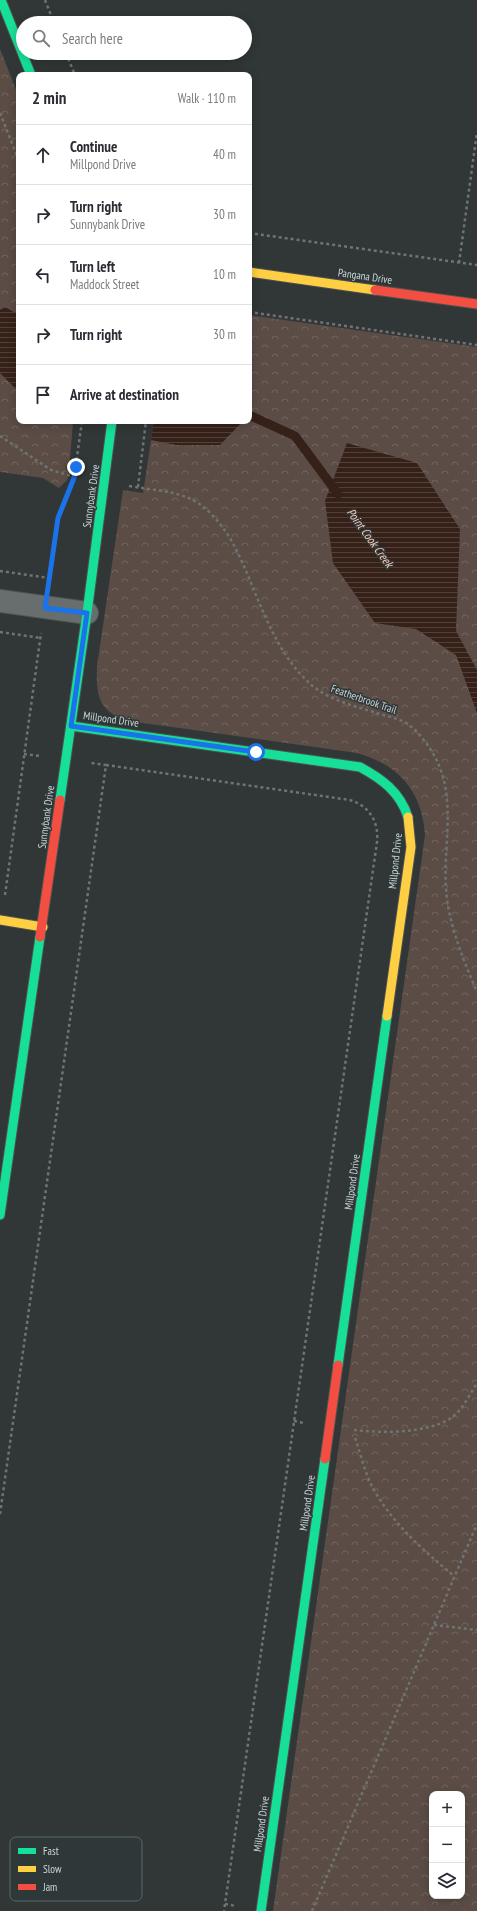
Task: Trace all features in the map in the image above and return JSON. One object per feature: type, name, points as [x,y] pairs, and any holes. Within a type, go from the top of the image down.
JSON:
[{"type":"street","points":[[0,0],[16,39]]},
{"type":"street","points":[[25,60],[30,72]]},
{"type":"street","name":"Pangana Drive","points":[[252,272],[477,304]]},
{"type":"street","name":"Sunnybank Drive","points":[[0,1215],[43,927],[112,424]]},
{"type":"street","points":[[0,601],[87,613]]},
{"type":"street","name":"Millpond Drive","points":[[71,726],[360,767],[381,779],[392,788],[406,808],[410,821],[411,847],[261,1911]]},
{"type":"street","points":[[1,920],[43,927]]},
{"type":"path","points":[[45,0],[51,16]]},
{"type":"path","points":[[69,60],[74,72]]},
{"type":"path","points":[[0,113],[16,153]]},
{"type":"path","points":[[459,262],[477,132]]},
{"type":"path","points":[[252,233],[477,265]]},
{"type":"path","points":[[252,312],[477,345]]},
{"type":"path","points":[[1,920],[58,518],[74,478],[82,424]]},
{"type":"path","name":"Featherbrook Trail","points":[[146,424],[138,487],[179,493],[194,499],[220,522],[240,555],[265,615],[280,646],[307,681],[324,694],[346,703],[398,719],[408,724],[422,738],[435,756],[443,774],[447,791],[446,876],[448,904],[464,961],[477,992]]},
{"type":"path","points":[[0,436],[51,470],[74,478]]},
{"type":"path","points":[[0,571],[49,578]]},
{"type":"path","points":[[0,632],[41,638]]},
{"type":"path","points":[[24,754],[350,800],[359,803],[368,810],[377,825],[377,842],[224,1911]]},
{"type":"path","points":[[0,1514],[106,765]]},
{"type":"path","points":[[0,888],[5,888]]},
{"type":"path","points":[[454,1576],[417,1545],[386,1508],[374,1490],[352,1430],[396,1431],[418,1429],[436,1424],[450,1418],[455,1414],[477,1383]]},
{"type":"path","points":[[294,1422],[330,1427]]},
{"type":"path","points":[[312,1911],[477,1524]]},
{"type":"path","points":[[434,1625],[477,1630]]},
{"type":"green space","points":[[0,49],[16,89],[16,424],[73,424],[69,472],[67,480],[59,488],[43,478],[0,472]]},
{"type":"green space","points":[[252,315],[477,347],[477,1911],[273,1911],[425,835],[423,819],[419,805],[406,782],[385,765],[372,758],[357,753],[129,721],[111,713],[105,708],[101,701],[97,686],[97,666],[123,490],[143,493],[154,424],[252,424]]},
{"type":"water","points":[[5,307],[16,313],[16,389],[0,373],[0,310]]},
{"type":"water","points":[[154,424],[240,424],[220,445],[176,445],[151,440]]},
{"type":"water","points":[[347,443],[417,463],[460,529],[456,631],[477,670],[477,713],[456,655],[416,629],[375,623],[333,563],[325,501]]},
{"type":"waterway","name":"Point Cook Creek","points":[[252,416],[295,436],[338,494]]},
{"type":"traffic: fast","points":[[1,0],[16,38]]},
{"type":"traffic: fast","points":[[25,60],[30,72]]},
{"type":"traffic: fast","points":[[60,800],[87,613],[112,424]]},
{"type":"traffic: fast","points":[[71,726],[360,767],[376,776],[395,793],[405,808],[408,817]]},
{"type":"traffic: fast","points":[[0,1215],[40,937]]},
{"type":"traffic: fast","points":[[338,1365],[387,1016]]},
{"type":"traffic: fast","points":[[261,1911],[325,1459]]},
{"type":"traffic: slow","points":[[252,272],[375,290]]},
{"type":"traffic: slow","points":[[387,1016],[411,847],[408,817]]},
{"type":"traffic: slow","points":[[0,920],[43,927]]},
{"type":"traffic: jam","points":[[375,290],[477,304]]},
{"type":"traffic: jam","points":[[40,937],[60,800]]},
{"type":"traffic: jam","points":[[325,1459],[338,1365]]},
{"type":"route","points":[[76,467],[74,478],[58,518],[45,608],[87,613],[71,726],[256,752]]}]
